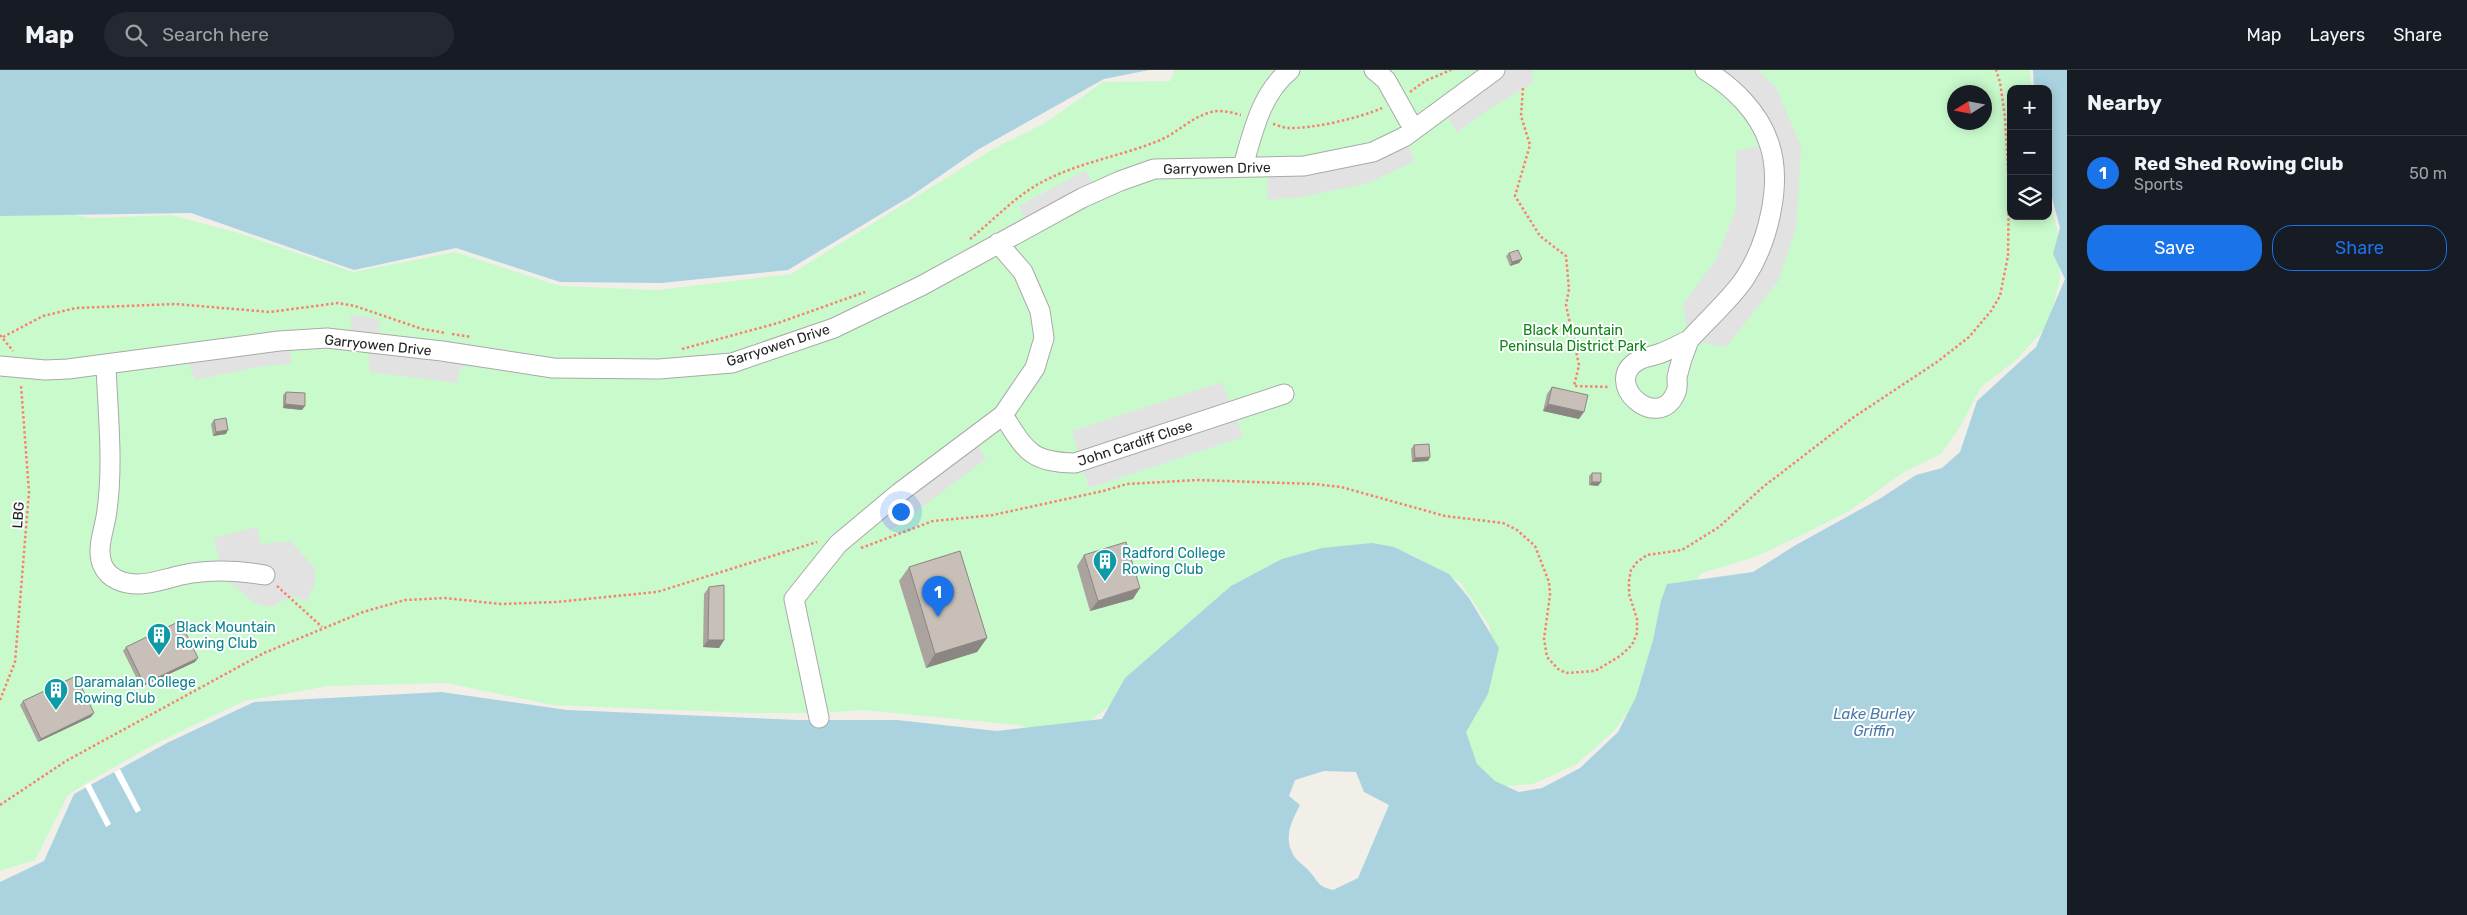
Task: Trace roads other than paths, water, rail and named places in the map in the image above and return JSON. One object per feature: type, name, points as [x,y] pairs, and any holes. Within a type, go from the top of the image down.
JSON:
[{"type":"street","points":[[1243,166],[1266,99],[1283,76],[1290,70]]},
{"type":"street","points":[[1374,70],[1386,80],[1399,100],[1414,130]]},
{"type":"street","name":"Garryowen Drive","points":[[0,366],[45,370],[106,366],[278,342],[327,338],[442,351],[553,368],[658,369],[732,362],[834,328],[921,286],[1082,198],[1120,181],[1154,169],[1304,166],[1373,152],[1414,130],[1466,89],[1495,70]]},
{"type":"street","points":[[1689,340],[1677,377],[1676,392],[1667,404],[1657,408],[1639,405],[1632,399],[1627,388],[1630,369],[1638,361],[1662,353],[1689,340],[1745,278],[1765,237],[1772,209],[1774,174],[1770,144],[1757,118],[1724,81],[1705,70]]},
{"type":"street","points":[[819,718],[794,599],[838,544],[899,493],[1003,415],[1035,368],[1044,338],[1040,312],[1023,272],[998,243]]},
{"type":"street","points":[[106,366],[110,466],[107,509],[100,547],[103,568],[118,581],[129,584],[155,582],[211,570],[233,570],[265,575]]},
{"type":"street","name":"John Cardiff Close","points":[[1003,415],[1021,443],[1032,455],[1043,460],[1075,464],[1284,394]]},
{"type":"water","points":[[0,70],[1149,70],[1104,79],[979,149],[911,196],[788,270],[661,283],[560,282],[456,248],[354,270],[191,213],[0,216]]},
{"type":"water","name":"Lake Burley Griffin","points":[[2033,70],[2067,70],[2067,915],[0,915],[0,882],[44,861],[74,794],[167,743],[254,702],[441,692],[567,710],[798,720],[897,720],[997,731],[1102,719],[1125,678],[1231,586],[1282,559],[1322,548],[1372,543],[1394,547],[1449,574],[1469,598],[1499,648],[1488,694],[1466,732],[1477,764],[1495,781],[1519,792],[1542,788],[1580,768],[1618,732],[1636,697],[1667,584],[1753,572],[1794,546],[1881,498],[1916,475],[1942,468],[1960,452],[1977,401],[2036,347],[2065,279],[2053,254],[2060,228],[2052,197],[2052,85],[2034,85]],"holes":[[[1324,771],[1356,772],[1364,792],[1389,805],[1358,878],[1333,890],[1324,887],[1297,860],[1290,846],[1289,832],[1300,805],[1289,796],[1295,780]]]},
{"type":"place","name":"Radford College Rowing Club","points":[[1105,582]]},
{"type":"place","name":"Red Shed Rowing Club","points":[[938,617]]},
{"type":"place","name":"Black Mountain Rowing Club","points":[[159,656]]},
{"type":"place","name":"Daramalan College Rowing Club","points":[[56,711]]},
{"type":"park label","name":"Black Mountain Peninsula District Park","points":[[1573,338]]}]
